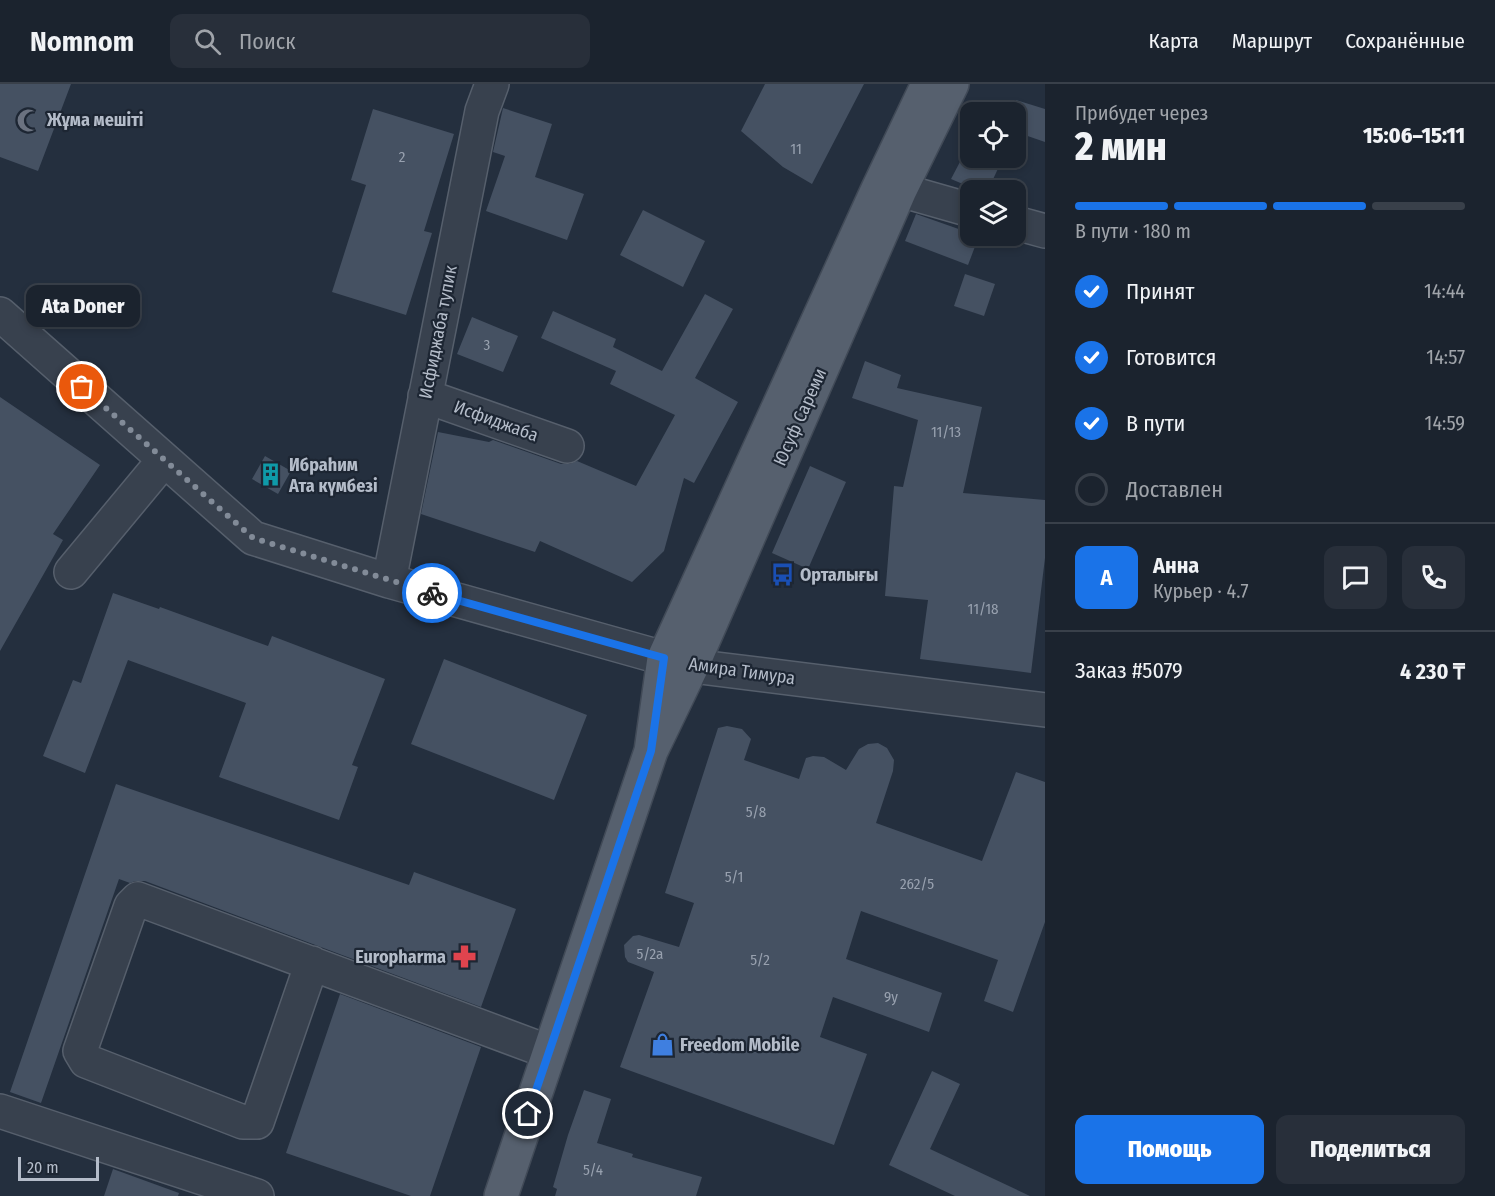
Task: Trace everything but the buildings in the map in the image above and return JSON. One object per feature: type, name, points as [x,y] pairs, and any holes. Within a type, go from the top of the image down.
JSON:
[{"type":"main road","name":"Юсуф Сареми","points":[[501,1196],[651,751],[678,662],[872,202],[928,84]]},
{"type":"main road","name":"Юсуф Сареми","points":[[678,662],[952,84]]},
{"type":"street","name":"Исфиджаба тупик","points":[[389,581],[482,111],[492,84]]},
{"type":"street","points":[[900,190],[960,207]]},
{"type":"street","points":[[1026,226],[1045,231]]},
{"type":"street","name":"Амира Тимура","points":[[0,314],[253,538],[389,581],[678,662],[1045,711]]},
{"type":"street","name":"Исфиджаба","points":[[425,396],[567,446]]},
{"type":"street","points":[[71,572],[164,460]]},
{"type":"street","points":[[312,963],[257,1122],[243,1122],[86,1061],[80,1052],[131,906],[138,899],[312,963],[549,1052]]},
{"type":"street","points":[[0,1111],[257,1196]]},
{"type":"way so far","points":[[82,387],[253,538],[432,593]]},
{"type":"place","name":"Жұма мешіті","points":[[29,120]]},
{"type":"place","name":"Ata Doner","points":[[82,387]]},
{"type":"place","name":"Ибраhим Ата күмбезі","points":[[271,475]]},
{"type":"place","name":"Орталығы","points":[[782,575]]},
{"type":"place","name":"Europharma","points":[[464,957]]},
{"type":"place","name":"Freedom Mobile","points":[[662,1045]]},
{"type":"route","points":[[432,593],[664,658],[651,751],[528,1114]]}]
